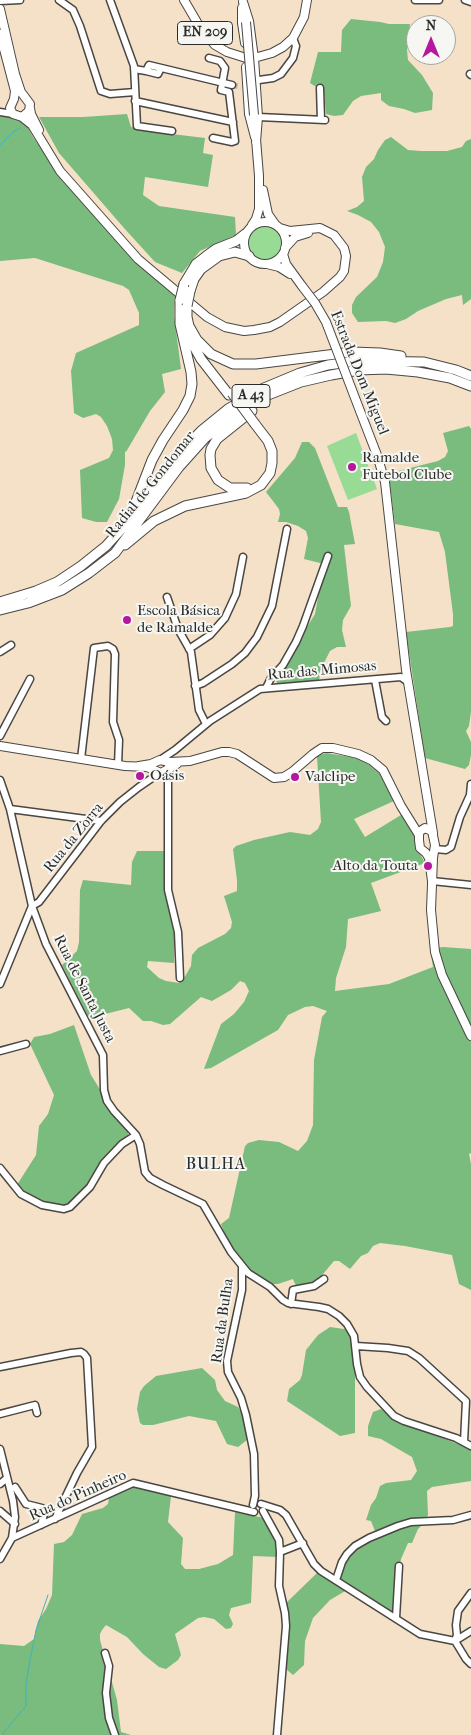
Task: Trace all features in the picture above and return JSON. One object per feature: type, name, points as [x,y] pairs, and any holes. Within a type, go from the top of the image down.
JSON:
[{"type":"highway","points":[[126,523],[152,460],[190,396],[191,372],[180,324],[182,305],[196,264],[204,256],[216,249],[236,241],[247,231]]},
{"type":"highway","points":[[187,287],[201,269],[219,256],[235,252],[249,256]]},
{"type":"highway","points":[[115,552],[154,521],[168,513],[185,506],[246,493],[261,485],[270,473],[272,451],[268,441],[254,425],[196,345],[182,305]]},
{"type":"highway","points":[[182,305],[184,328],[194,349],[231,394]]},
{"type":"highway","points":[[189,326],[204,348],[215,357],[233,364],[256,364],[352,352],[380,352],[424,362]]},
{"type":"highway","name":"Radial de Gondomar","points":[[0,602],[27,599],[81,566],[106,546],[174,460],[201,431],[228,408],[264,388],[300,373],[328,365],[357,361],[424,362],[471,376]]},
{"type":"highway","name":"Radial de Gondomar","points":[[0,610],[27,599],[62,590],[89,574],[115,552],[179,467],[205,438],[242,410],[268,395],[301,382],[331,374],[359,370],[386,369],[418,372],[450,378],[471,386]]},
{"type":"highway","points":[[254,425],[267,452],[268,458],[265,471],[254,484],[244,488],[230,488],[218,480],[210,468],[210,456],[214,444],[217,439],[237,422],[281,391]]},
{"type":"main road","name":"EN 209","points":[[184,0],[201,29],[215,45],[227,52],[250,58]]},
{"type":"main road","points":[[250,58],[272,53],[283,47],[293,38],[304,17],[307,0]]},
{"type":"main road","points":[[243,1],[242,24],[250,58],[248,84],[249,114],[256,142]]},
{"type":"main road","points":[[0,9],[21,92],[26,99],[40,132],[58,159],[142,255],[218,318],[241,326],[258,325],[275,319],[332,279],[339,270],[340,264],[340,252],[334,240],[316,232],[294,238],[278,260],[265,264],[258,263],[249,256],[244,248],[247,231],[256,219],[259,209],[259,176],[256,116],[243,1]]},
{"type":"main road","points":[[0,34],[15,90],[12,102],[13,114],[22,116],[28,114],[30,108]]},
{"type":"main road","points":[[248,84],[256,116]]},
{"type":"main road","points":[[12,102],[20,97],[26,99]]},
{"type":"main road","points":[[22,116],[32,126],[60,171],[138,258],[208,317],[225,327],[234,330],[254,330],[270,327],[323,292],[344,271],[346,256],[340,241],[334,235],[320,228],[290,231],[261,222],[247,231]]},
{"type":"main road","points":[[259,176],[268,214],[284,234],[284,251]]},
{"type":"main road","name":"Estrada Dom Miguel","points":[[284,251],[286,264],[315,303],[326,322],[377,455],[385,482],[405,673],[411,693]]},
{"type":"main road","name":"Estrada Dom Miguel","points":[[265,264],[279,267],[294,277]]},
{"type":"main road","name":"Estrada Dom Miguel","points":[[405,673],[409,669],[411,693],[431,817],[433,833],[432,851]]},
{"type":"main road","points":[[0,746],[118,765],[165,769],[222,752],[229,752],[236,754],[274,778],[284,777],[292,772],[322,748],[333,748],[358,754],[371,760],[383,770],[408,817],[422,831]]},
{"type":"main road","points":[[431,817],[422,831],[420,848],[432,851],[429,858],[432,881],[431,910],[435,952],[442,975],[471,1036]]},
{"type":"main road","points":[[422,831],[431,830],[433,833]]},
{"type":"street","points":[[0,1],[20,0]]},
{"type":"street","points":[[59,0],[73,10],[101,91],[110,94],[135,92]]},
{"type":"street","points":[[110,0],[134,69],[137,126],[172,131]]},
{"type":"street","points":[[415,0],[439,0]]},
{"type":"street","points":[[465,0],[471,2]]},
{"type":"street","points":[[248,84],[282,74],[293,58],[296,46],[293,38]]},
{"type":"street","points":[[4,50],[0,60],[8,66]]},
{"type":"street","points":[[209,58],[222,62],[225,68],[221,90],[229,92]]},
{"type":"street","points":[[134,69],[146,71],[149,65],[231,85],[229,92],[235,141],[212,138]]},
{"type":"street","points":[[256,116],[323,120],[320,88]]},
{"type":"street","points":[[136,101],[233,122]]},
{"type":"street","points":[[1,112],[7,109],[12,102]]},
{"type":"street","points":[[1,112],[13,114]]},
{"type":"street","points":[[195,686],[203,683],[232,664],[257,637],[272,606],[287,529]]},
{"type":"street","points":[[266,688],[271,678],[283,665],[296,642],[328,556]]},
{"type":"street","points":[[189,649],[210,635],[225,618],[236,594],[243,557]]},
{"type":"street","points":[[167,597],[178,629],[189,649],[199,710],[206,724]]},
{"type":"street","points":[[0,652],[11,645]]},
{"type":"street","points":[[81,759],[94,648],[108,646],[113,648],[115,654],[113,722],[119,740],[118,765]]},
{"type":"street","name":"Rua das Mimosas","points":[[165,769],[175,750],[206,724],[260,690],[375,680],[405,673]]},
{"type":"street","points":[[0,736],[30,679]]},
{"type":"street","points":[[375,680],[382,717],[386,722]]},
{"type":"street","points":[[175,750],[174,757],[165,769],[168,890],[178,932],[180,978]]},
{"type":"street","name":"Rua da Zorra","points":[[32,906],[39,902],[101,821],[120,802],[165,769]]},
{"type":"street","name":"Rua de Santa Justa","points":[[0,780],[10,808],[32,906],[46,944],[104,1055],[104,1090],[107,1101],[136,1135]]},
{"type":"street","points":[[432,851],[446,850],[451,847],[460,817],[470,795],[471,784]]},
{"type":"street","points":[[10,808],[101,821]]},
{"type":"street","points":[[432,881],[471,885]]},
{"type":"street","points":[[0,984],[32,906]]},
{"type":"street","points":[[0,1051],[26,1044]]},
{"type":"street","points":[[0,1168],[21,1194],[42,1204],[57,1209],[64,1209],[70,1207],[90,1187],[104,1163],[116,1150],[136,1135],[140,1144],[145,1172],[150,1178],[203,1204],[231,1252],[248,1273],[270,1287],[283,1300],[291,1304],[319,1307],[328,1310],[339,1316],[347,1324],[354,1336],[360,1377],[378,1400],[394,1416],[471,1446]]},
{"type":"street","name":"Rua da Bulha","points":[[242,1266],[242,1290],[227,1361],[228,1372],[242,1398],[246,1415],[254,1454],[255,1496],[258,1508]]},
{"type":"street","points":[[291,1304],[293,1290],[314,1286],[324,1279]]},
{"type":"street","points":[[356,1346],[408,1351],[419,1358],[468,1400],[464,1442]]},
{"type":"street","points":[[0,1367],[71,1353],[81,1352],[87,1358],[92,1447],[55,1519]]},
{"type":"street","points":[[0,1414],[35,1405],[36,1413]]},
{"type":"street","points":[[0,1449],[14,1507],[15,1524],[12,1538],[0,1559]]},
{"type":"street","points":[[0,1484],[7,1478]]},
{"type":"street","name":"Rua do Pinheiro","points":[[12,1538],[133,1483],[242,1510],[258,1508],[276,1509],[286,1515],[320,1571],[420,1634],[455,1641]]},
{"type":"street","points":[[15,1487],[26,1504],[42,1508],[44,1514],[41,1525]]},
{"type":"street","points":[[258,1508],[278,1536],[280,1552],[279,1586],[286,1626],[277,1735]]},
{"type":"street","points":[[0,1511],[15,1524]]},
{"type":"street","points":[[336,1580],[347,1554],[355,1546],[369,1538],[411,1522],[453,1520],[471,1515]]},
{"type":"street","points":[[280,1552],[303,1543]]},
{"type":"street","points":[[396,1618],[399,1566]]},
{"type":"street","points":[[471,1594],[458,1611],[455,1641],[471,1664]]},
{"type":"street","points":[[455,1641],[471,1631]]},
{"type":"street","points":[[105,1653],[109,1666],[106,1693],[109,1718],[115,1735]]},
{"type":"green space","points":[[351,19],[389,24],[406,24],[406,65],[413,65],[422,75],[433,93],[432,110],[415,113],[389,106],[381,100],[381,93],[361,96],[353,101],[343,115],[334,116],[326,114],[324,92],[310,83],[318,52],[341,52],[342,30]]},
{"type":"green space","points":[[127,114],[131,127],[147,131],[205,138],[203,153],[213,155],[208,187],[145,177],[143,195],[159,206],[235,217],[236,235],[200,251],[182,273],[155,262],[59,153],[39,117]]},
{"type":"green space","points":[[7,115],[15,120],[25,122],[33,137],[63,180],[135,261],[175,294],[174,315],[181,369],[162,374],[165,392],[150,411],[125,451],[125,465],[119,499],[107,522],[96,522],[82,518],[80,470],[109,458],[113,450],[112,439],[101,417],[96,414],[83,418],[74,413],[71,371],[76,353],[139,325],[139,313],[129,290],[123,286],[35,258],[0,261],[0,116]]},
{"type":"green space","points":[[391,137],[408,150],[421,151],[447,151],[462,147],[466,141],[471,139],[471,299],[463,305],[462,295],[446,299],[395,323],[386,321],[358,322],[352,313],[352,305],[356,297],[377,277],[383,262],[385,247],[379,232],[371,222],[347,211],[357,207],[364,201],[362,177],[366,167],[374,159],[385,140]]},
{"type":"green space","points":[[265,226],[272,227],[277,231],[281,236],[281,250],[277,255],[272,259],[265,260],[258,259],[253,255],[249,250],[248,243],[249,236],[253,231],[258,227]]},
{"type":"green space","points":[[469,426],[471,429],[471,711],[469,726],[466,731],[471,742],[471,755],[469,765],[465,769],[425,758],[406,632],[453,626],[453,614],[445,552],[439,532],[395,524],[389,476],[390,473],[438,461],[445,457],[448,451],[443,433]]},
{"type":"green space","name":"Ramalde Futebol Clube","points":[[356,433],[377,489],[348,500],[327,446]]},
{"type":"green space","points":[[302,442],[309,442],[315,448],[338,507],[347,507],[349,512],[355,544],[344,545],[351,606],[343,620],[342,630],[346,647],[337,647],[330,651],[320,671],[319,683],[277,684],[276,678],[315,614],[324,564],[304,559],[308,538],[306,531],[286,522],[278,522],[279,509],[266,492],[295,458]]},
{"type":"green space","points":[[326,753],[358,758],[368,764],[379,773],[394,801],[354,819],[365,837],[401,815],[415,837],[418,850],[425,863],[371,883],[381,911],[348,919],[346,947],[336,978],[335,991],[389,984],[433,967],[430,949],[443,947],[471,949],[471,1153],[469,1154],[471,1164],[471,1290],[459,1284],[452,1255],[405,1246],[380,1243],[361,1256],[350,1269],[339,1261],[334,1261],[318,1280],[307,1285],[296,1286],[293,1279],[278,1284],[268,1284],[252,1275],[239,1257],[233,1257],[221,1224],[229,1218],[245,1146],[248,1143],[259,1140],[279,1142],[298,1151],[307,1141],[313,1125],[314,1060],[322,1017],[327,1011],[313,1006],[305,1007],[288,1015],[278,1030],[211,1068],[204,1069],[221,1024],[234,1014],[244,1002],[249,991],[245,983],[240,981],[231,990],[212,1001],[201,997],[170,1024],[163,1025],[151,1021],[143,1021],[129,1008],[89,1018],[62,965],[77,951],[79,942],[80,890],[83,880],[131,885],[132,862],[137,851],[165,851],[174,930],[174,963],[148,961],[147,967],[159,978],[166,981],[179,983],[183,980],[191,966],[192,955],[198,948],[225,934],[231,928],[232,922],[224,896],[237,891],[233,849],[236,846],[254,840],[290,832],[310,835],[318,829],[321,822],[317,756]]},
{"type":"green space","points":[[74,1025],[91,1075],[106,1099],[128,1127],[128,1135],[104,1160],[81,1193],[69,1205],[60,1207],[41,1202],[15,1188],[36,1155],[39,1126],[48,1114],[54,1095],[30,1044],[34,1037],[50,1034]]},
{"type":"green space","points":[[330,1327],[351,1330],[359,1343],[360,1369],[355,1373],[355,1433],[340,1436],[287,1401],[289,1389],[300,1380],[302,1375],[306,1350],[318,1335]]},
{"type":"green space","points":[[202,1368],[215,1380],[217,1390],[225,1401],[238,1407],[250,1429],[247,1440],[238,1447],[227,1444],[216,1421],[189,1416],[153,1425],[143,1425],[140,1423],[137,1409],[140,1392],[144,1386],[156,1376]]},
{"type":"green space","points":[[381,1409],[395,1420],[471,1449],[471,1481],[432,1487],[427,1491],[428,1515],[418,1529],[412,1543],[408,1543],[401,1559],[392,1620],[347,1590],[330,1600],[313,1618],[305,1641],[304,1665],[293,1675],[286,1669],[281,1670],[285,1604],[317,1573],[330,1579],[356,1545],[375,1531],[371,1521],[366,1520],[380,1486],[386,1483],[411,1480],[417,1471],[412,1457],[381,1439],[368,1436],[368,1426],[373,1412]]},
{"type":"green space","points":[[135,1486],[171,1496],[168,1522],[183,1538],[181,1564],[185,1569],[199,1569],[218,1564],[233,1555],[235,1512],[264,1518],[275,1534],[278,1545],[277,1557],[253,1556],[251,1603],[231,1608],[229,1615],[233,1624],[231,1628],[226,1629],[214,1619],[204,1617],[198,1618],[175,1634],[181,1655],[178,1660],[166,1669],[159,1667],[143,1654],[127,1637],[106,1625],[100,1634],[100,1640],[117,1700],[121,1732],[131,1735],[0,1735],[0,1644],[24,1646],[34,1639],[38,1621],[52,1595],[54,1544],[64,1542],[72,1535],[82,1514],[103,1508],[108,1504],[109,1498],[120,1490]]},
{"type":"waterway","points":[[0,145],[20,128]]},
{"type":"waterway","points":[[3,1735],[26,1706],[26,1684],[30,1660],[36,1630],[48,1595]]},
{"type":"tunnel","points":[[232,85],[241,87]]},
{"type":"place","name":"Ramalde Futebol Clube","points":[[352,467]]},
{"type":"place","name":"Escola Básica de Ramalde","points":[[127,620]]},
{"type":"place","name":"Oásis","points":[[140,776]]},
{"type":"place","name":"Valclipe","points":[[295,777]]},
{"type":"place","name":"Alto da Touta","points":[[428,866]]},
{"type":"district","name":"BULHA","points":[[216,1165]]}]
